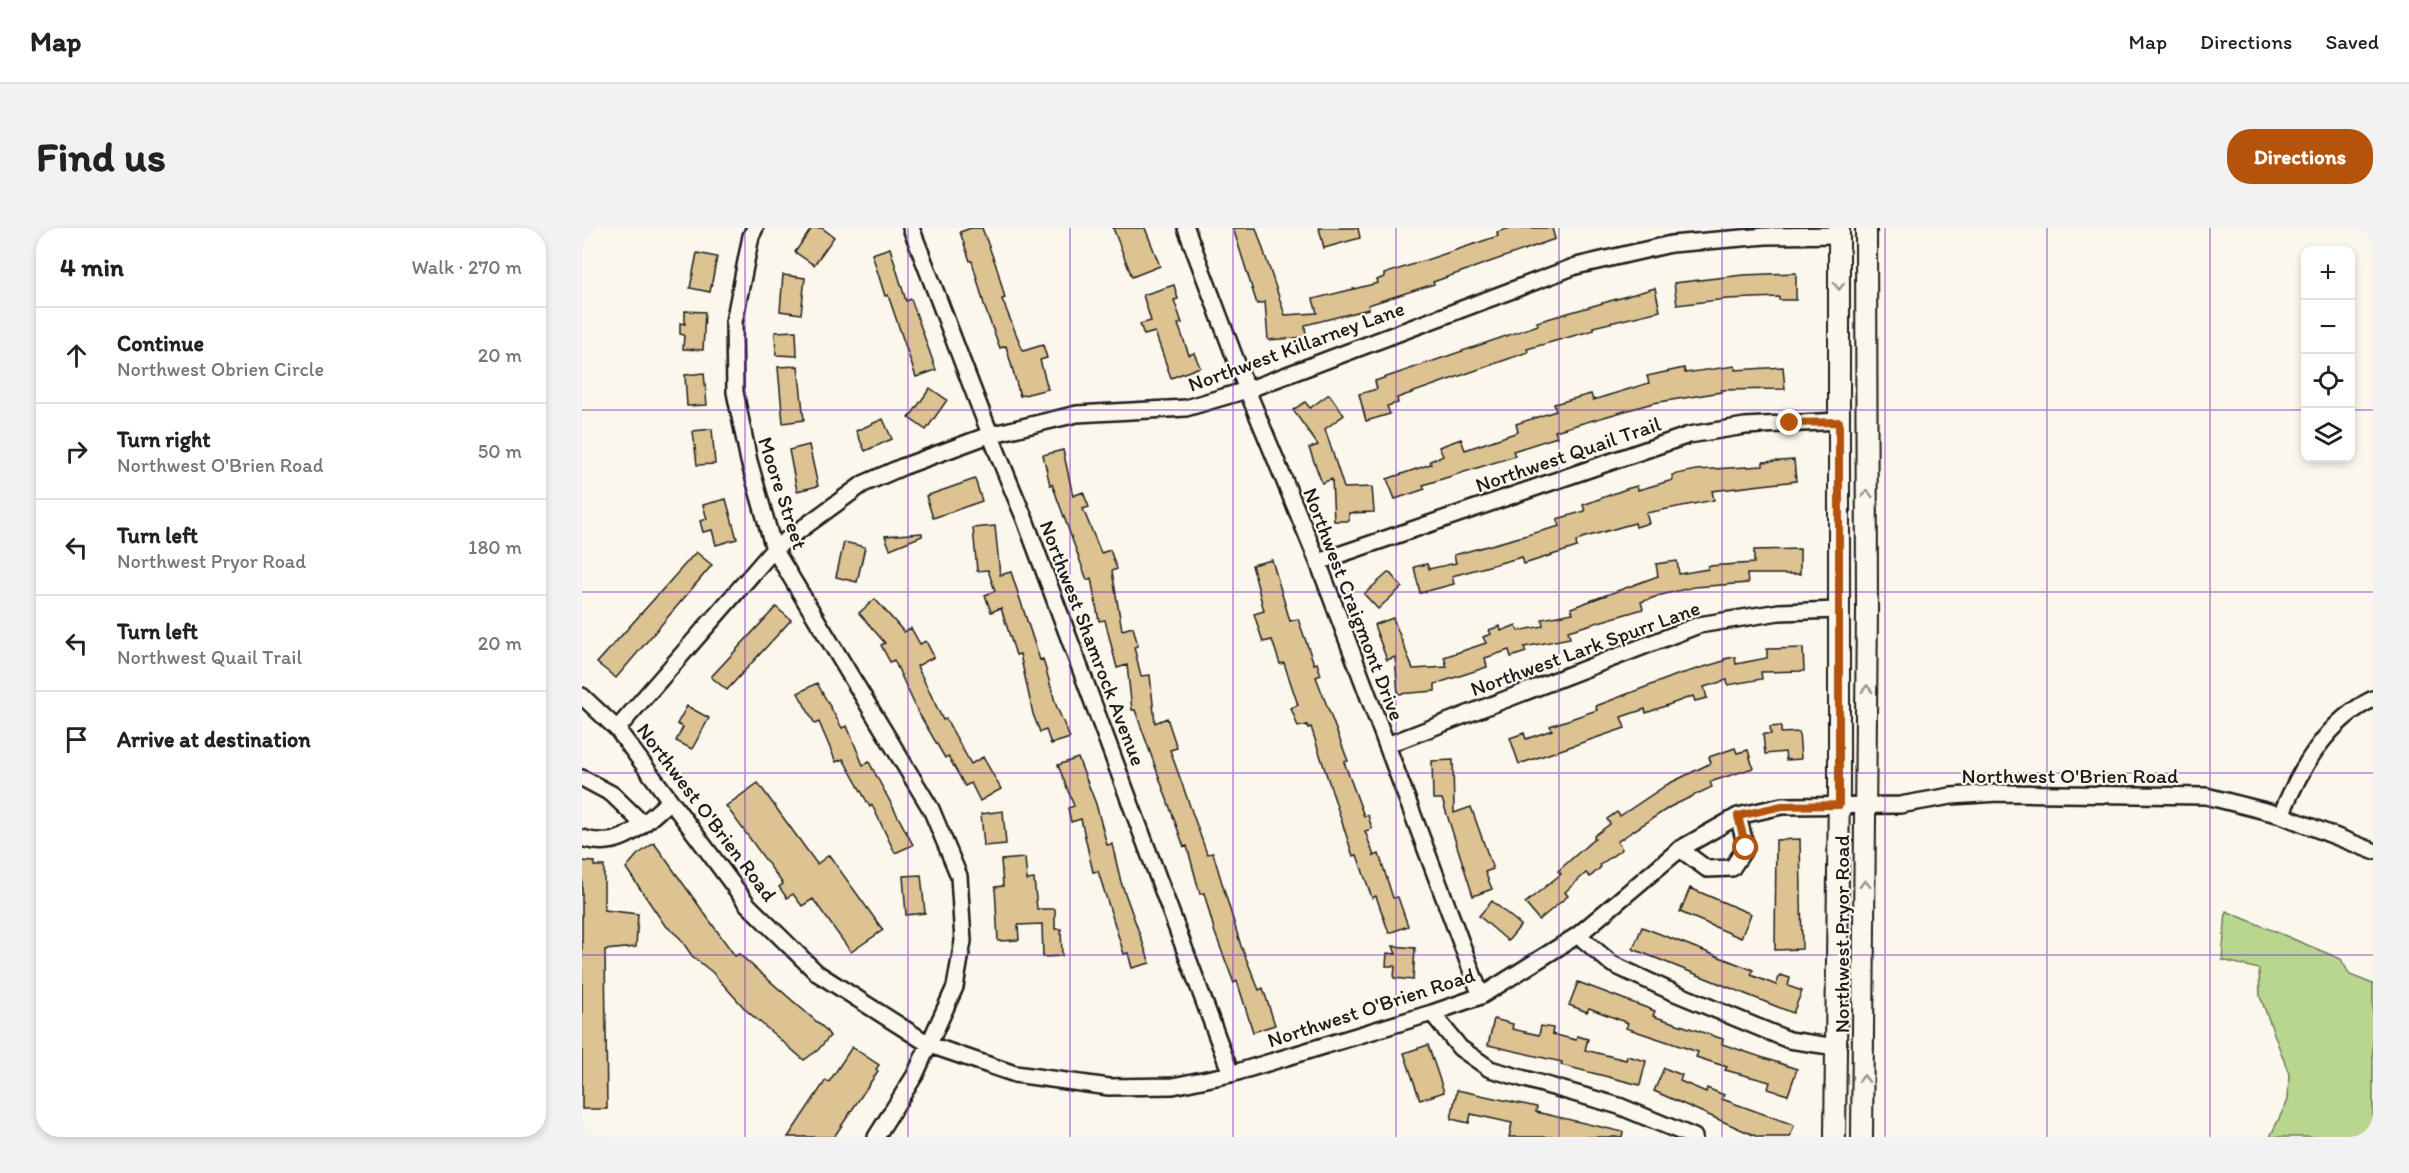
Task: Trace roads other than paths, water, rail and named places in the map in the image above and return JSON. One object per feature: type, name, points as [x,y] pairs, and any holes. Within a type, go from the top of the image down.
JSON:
[{"type":"main road","name":"Northwest Pryor Road","points":[[1863,1137],[1866,228]]},
{"type":"main road","name":"Northwest Pryor Road","points":[[1835,1137],[1839,805],[1839,232]]},
{"type":"street","name":"Moore Street","points":[[755,228],[751,236],[739,288],[734,321],[735,392],[749,461],[774,549],[931,809],[959,876],[963,941],[956,987],[915,1075],[876,1137]]},
{"type":"street","name":"Northwest Shamrock Avenue","points":[[911,228],[971,381],[988,435],[1024,517],[1231,1074]]},
{"type":"street","name":"Northwest Craigmont Drive","points":[[1186,228],[1247,390],[1318,562],[1481,996]]},
{"type":"street","name":"Northwest Killarney Lane","points":[[617,729],[774,549],[863,484],[902,466],[988,435],[1077,414],[1186,408],[1247,390],[1576,266],[1671,244],[1839,232]]},
{"type":"street","name":"Northwest Quail Trail","points":[[1318,562],[1689,435],[1745,426],[1839,422]]},
{"type":"street","name":"Northwest Lark Spurr Lane","points":[[1387,745],[1699,625],[1779,612],[1839,610]]},
{"type":"street","name":"Northwest O'Brien Road","points":[[582,696],[617,729],[748,905],[817,973],[930,1045],[1015,1074],[1108,1087],[1173,1086],[1231,1074],[1432,1014],[1481,996],[1578,935],[1680,849],[1738,816],[1782,806],[1865,807],[1900,805],[1951,796],[2077,792],[2206,796],[2281,815],[2373,850]]},
{"type":"street","points":[[2281,815],[2295,780],[2327,735],[2358,706],[2373,699]]},
{"type":"street","points":[[582,778],[612,794],[643,824]]},
{"type":"street","points":[[582,838],[598,843],[614,843],[643,824],[670,801]]},
{"type":"street","points":[[1680,849],[1707,869],[1732,868],[1746,848],[1738,816]]},
{"type":"street","points":[[1578,935],[1612,964],[1668,990],[1789,1040],[1836,1047]]},
{"type":"street","points":[[1432,1014],[1460,1048],[1490,1069],[1619,1106],[1694,1137]]}]
